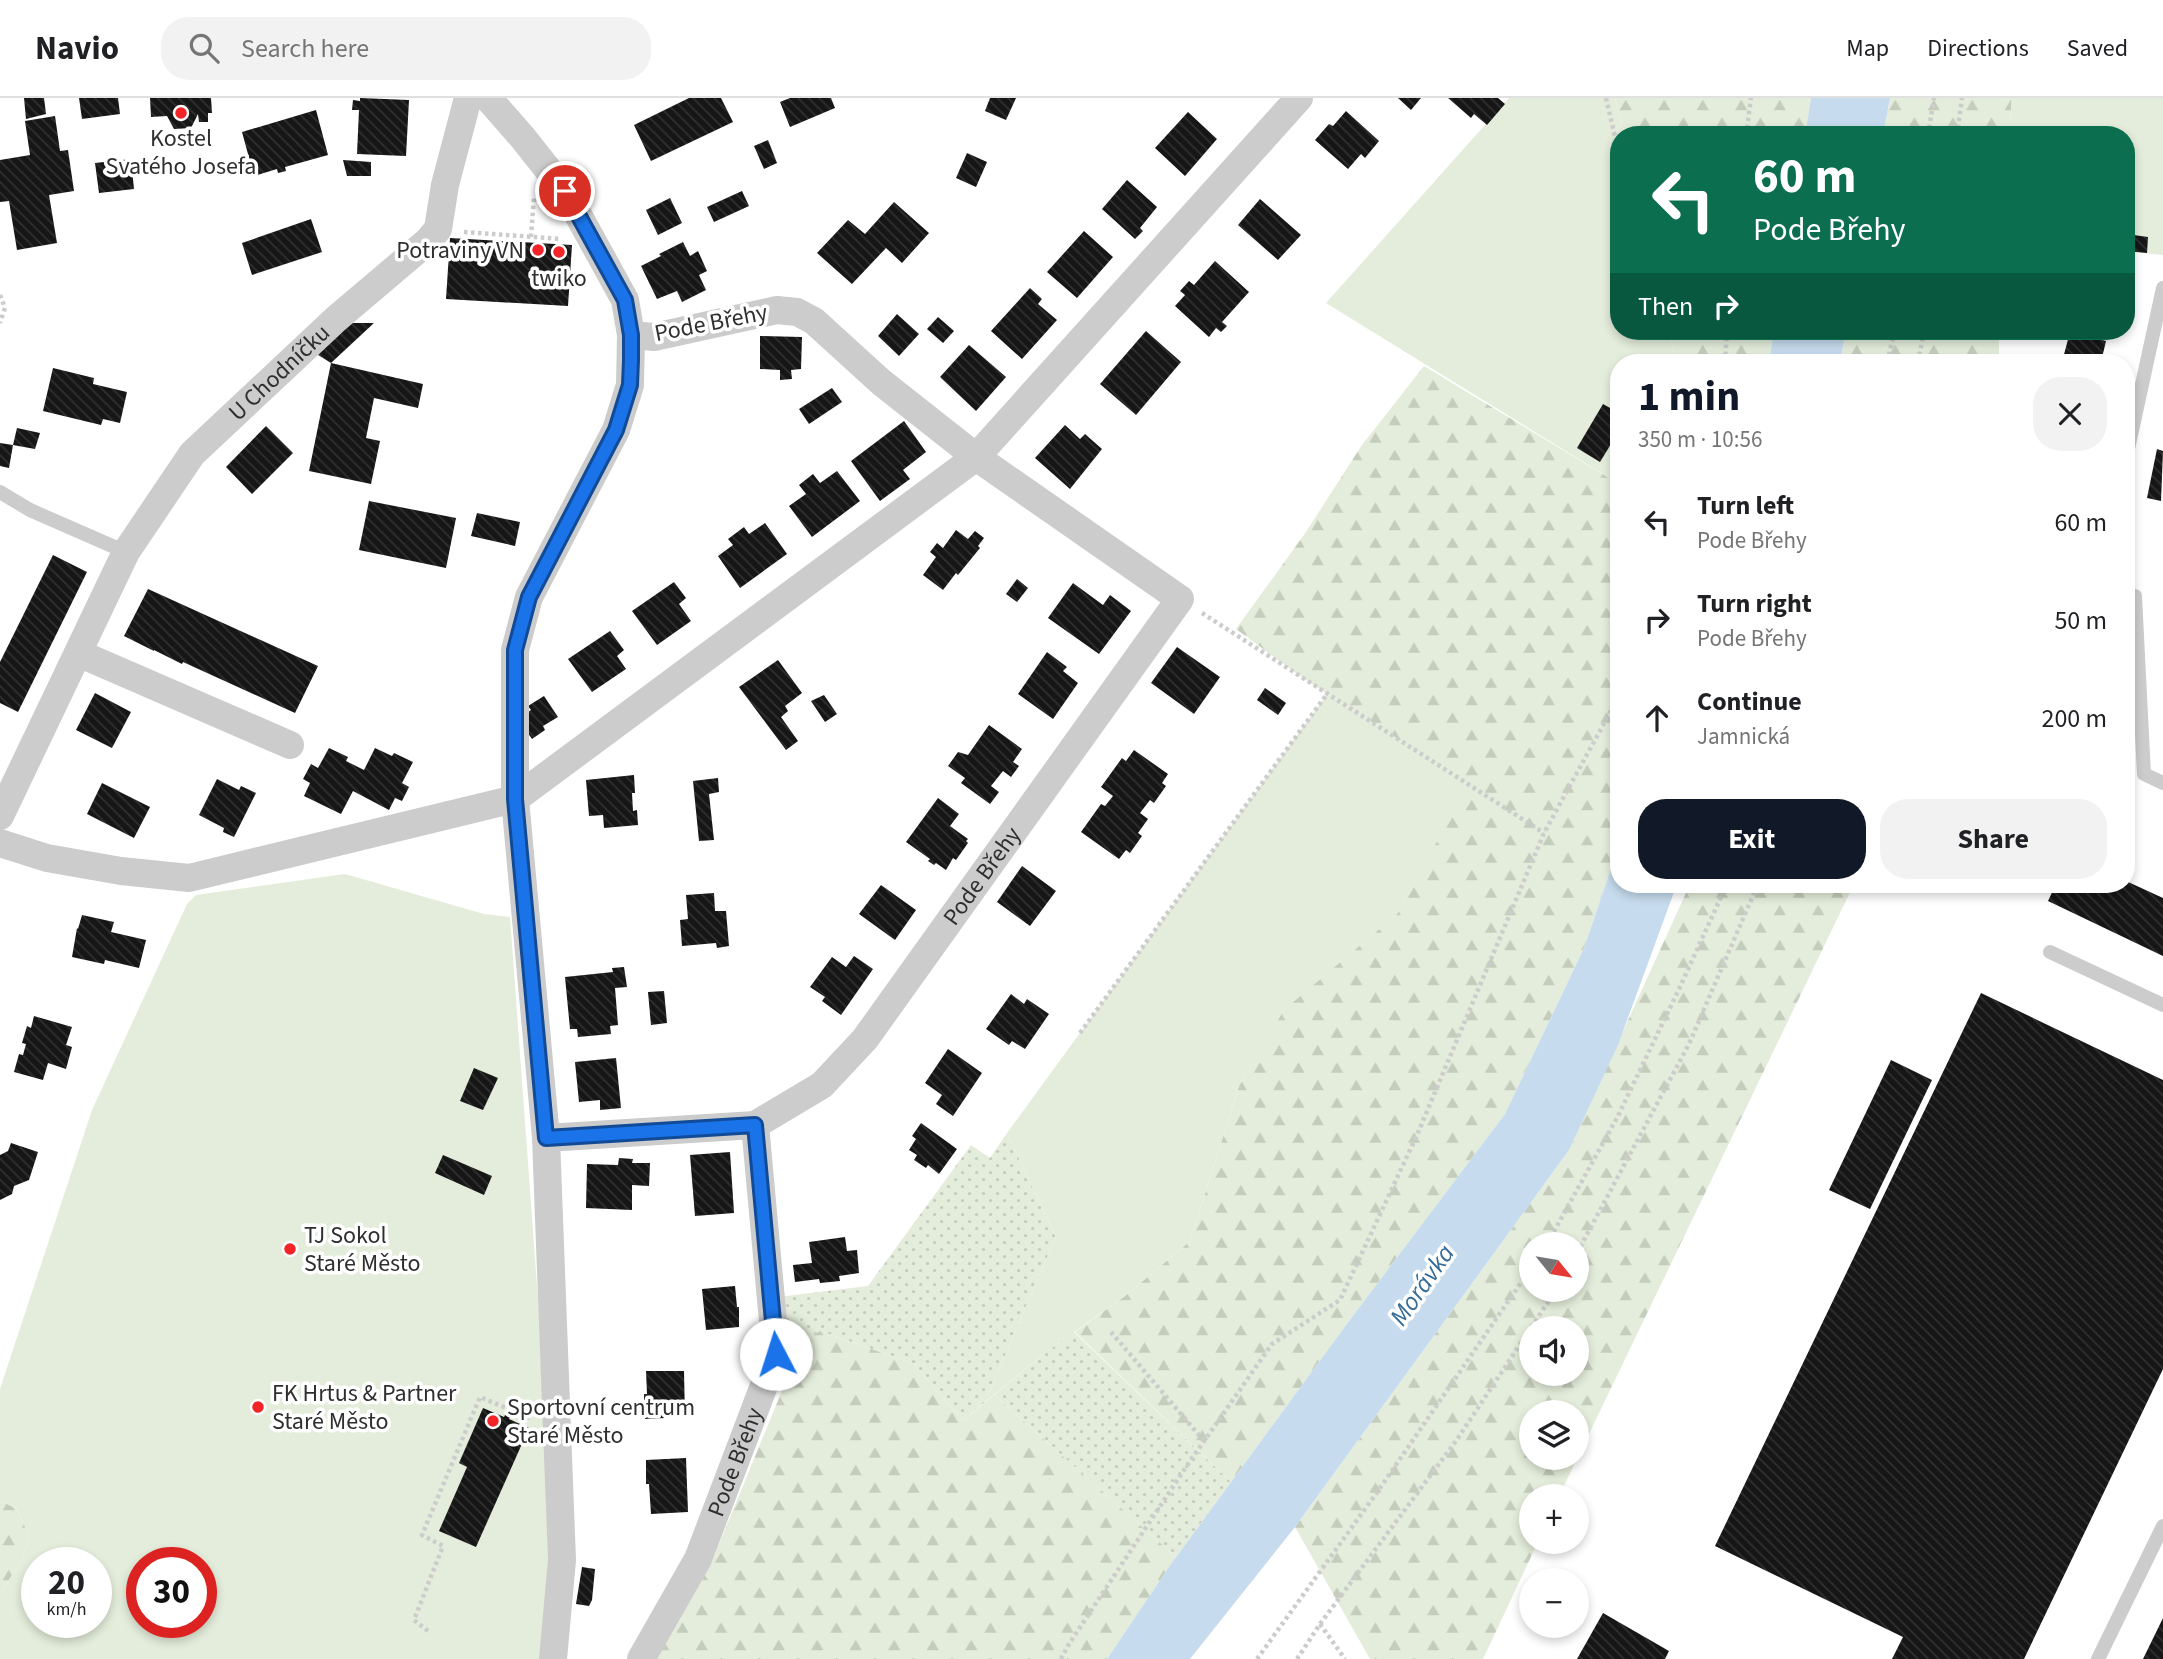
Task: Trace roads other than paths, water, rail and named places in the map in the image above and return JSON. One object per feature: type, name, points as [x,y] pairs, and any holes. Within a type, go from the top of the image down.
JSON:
[{"type":"street","name":"U Chodníčku","points":[[0,816],[126,552],[192,454],[336,319],[428,241],[438,229],[445,185],[468,98]]},
{"type":"street","points":[[488,98],[565,191],[625,300],[631,335]]},
{"type":"street","points":[[0,843],[47,858],[121,871],[189,878],[515,799],[976,457],[1299,98]]},
{"type":"street","name":"Pode Břehy","points":[[546,1138],[755,1125],[822,1085],[866,1039],[1180,599],[976,457],[881,382],[814,321],[797,312],[777,310],[654,337],[631,335],[630,385],[616,430],[529,597],[515,650],[515,799],[546,1138],[562,1560],[553,1659]]},
{"type":"street","points":[[78,653],[290,745]]},
{"type":"street","name":"Pode Břehy","points":[[641,1659],[698,1559],[776,1354],[755,1125]]},
{"type":"lane","points":[[2135,417],[2163,288]]},
{"type":"lane","points":[[0,492],[30,510],[126,552]]},
{"type":"lane","points":[[2135,596],[2144,774],[2163,783]]},
{"type":"lane","points":[[2050,953],[2163,1005]]},
{"type":"lane","points":[[2098,1659],[2163,1526]]},
{"type":"water","points":[[1811,98],[1890,98],[1885,126],[1806,126]]},
{"type":"water","points":[[1773,340],[1844,340],[1842,354],[1770,354]]},
{"type":"water","name":"Morávka","points":[[1610,871],[1610,893],[1674,893],[1618,1045],[1569,1150],[1295,1527],[1190,1659],[1107,1659],[1171,1564],[1505,1114],[1584,948]]},
{"type":"place","name":"Kostel Svatého Josefa","points":[[181,113]]},
{"type":"place","name":"Potraviny VN","points":[[538,250]]},
{"type":"place","name":"twiko","points":[[559,252]]},
{"type":"place","name":"TJ Sokol Staré Město","points":[[290,1249]]},
{"type":"place","name":"FK Hrtus & Partner Staré Město","points":[[258,1407]]},
{"type":"place","name":"Sportovní centrum Staré Město","points":[[493,1421]]}]
